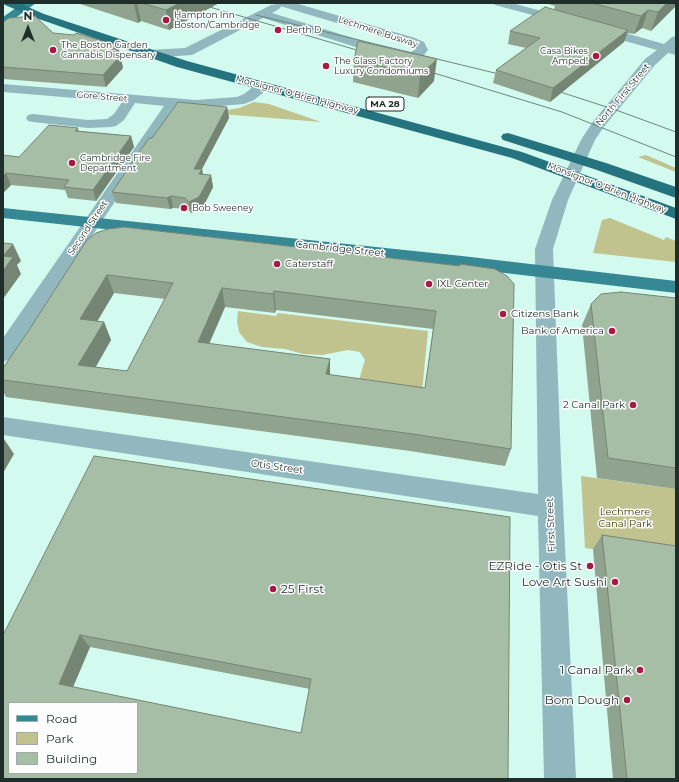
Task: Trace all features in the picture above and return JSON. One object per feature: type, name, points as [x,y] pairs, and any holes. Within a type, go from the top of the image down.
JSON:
[{"type":"highway","name":"Monsignor O'Brien Highway","points":[[9,3],[26,6],[150,54],[243,81],[482,144],[572,174],[676,214]]},
{"type":"highway","name":"Monsignor O'Brien Highway","points":[[162,42],[212,58],[336,91]]},
{"type":"highway","name":"Monsignor O'Brien Highway","points":[[492,132],[579,159],[676,193]]},
{"type":"main road","points":[[3,22],[26,6]]},
{"type":"main road","name":"Cambridge Street","points":[[3,212],[676,286]]},
{"type":"street","points":[[150,54],[181,54],[190,51],[283,3]]},
{"type":"street","name":"Lechmere Busway","points":[[262,14],[394,55],[413,56],[422,50],[420,45],[411,41],[283,3]]},
{"type":"street","points":[[499,3],[584,26],[673,47]]},
{"type":"street","name":"North First Street","points":[[544,271],[545,243],[560,200],[588,140],[604,115],[650,62],[673,47]]},
{"type":"street","name":"Gore Street","points":[[201,104],[221,98],[243,81]]},
{"type":"street","name":"Gore Street","points":[[3,88],[173,103],[201,104],[239,101],[249,97],[263,86]]},
{"type":"street","points":[[33,118],[88,124],[111,123],[118,117],[130,99]]},
{"type":"street","name":"Second Street","points":[[3,354],[173,103]]},
{"type":"street","name":"First Street","points":[[544,271],[550,507],[560,779]]},
{"type":"street","name":"Otis Street","points":[[3,426],[550,507]]},
{"type":"green space","points":[[254,102],[269,104],[321,122],[209,113],[239,108]]},
{"type":"green space","points":[[646,155],[676,168],[676,172],[638,157]]},
{"type":"green space","points":[[610,218],[664,240],[666,237],[676,241],[676,262],[593,253],[602,220]]},
{"type":"green space","points":[[238,311],[276,316],[278,313],[428,331],[421,402],[358,383],[365,360],[360,352],[348,350],[322,355],[303,354],[285,349],[262,347],[247,342],[239,332],[237,322]]},
{"type":"green space","name":"Lechmere Canal Park","points":[[581,476],[676,489],[676,561],[585,548]]},
{"type":"building","points":[[141,3],[180,3],[166,10]]},
{"type":"building","points":[[592,3],[667,3],[658,12],[648,10],[641,16]]},
{"type":"building","points":[[545,7],[628,30],[553,88],[496,70],[540,38],[510,31]]},
{"type":"building","points":[[35,16],[53,33],[74,35],[76,33],[118,46],[108,51],[120,56],[103,75],[3,67],[3,22],[9,18]]},
{"type":"building","points":[[358,41],[437,59],[420,75],[354,60]]},
{"type":"building","points":[[178,102],[227,107],[194,169],[202,169],[199,174],[211,175],[199,197],[189,202],[185,198],[171,196],[167,198],[112,192],[149,138],[152,138]]},
{"type":"building","points":[[49,125],[78,128],[75,131],[131,136],[93,190],[64,187],[69,180],[6,173],[3,177],[3,155],[19,157]]},
{"type":"building","points":[[124,227],[495,269],[507,276],[514,284],[511,449],[413,434],[3,380],[3,368],[87,240],[96,233],[108,229]],"holes":[[[107,275],[173,283],[127,371],[78,365],[104,322],[80,319]],[[222,288],[273,294],[274,291],[436,311],[425,388],[326,374],[330,359],[198,342]]]},
{"type":"building","points":[[3,243],[13,244],[3,256]]},
{"type":"building","points":[[3,256],[13,257],[3,271]]},
{"type":"building","name":"2 Canal Park","points":[[621,292],[676,298],[676,468],[608,458],[591,304],[601,294]]},
{"type":"building","name":"25 First","points":[[94,456],[510,517],[508,779],[3,779],[3,635]],"holes":[[[80,635],[311,679],[301,733],[59,684]]]},
{"type":"building","name":"1 Canal Park","points":[[602,535],[676,546],[676,779],[627,779]]},
{"type":"tram line","points":[[196,3],[367,53]]},
{"type":"tram line","points":[[256,15],[507,76]]},
{"type":"tram line","points":[[424,70],[562,112],[676,157]]},
{"type":"tram line","points":[[551,89],[616,110],[676,132]]},
{"type":"place","name":"Hampton Inn Boston/Cambridge","points":[[166,20]]},
{"type":"place","name":"Berth D","points":[[278,30]]},
{"type":"place","name":"The Boston Garden Cannabis Dispensary","points":[[53,50]]},
{"type":"place","name":"Casa Bikes Amped!","points":[[596,56]]},
{"type":"place","name":"The Glass Factory Luxury Condomiums","points":[[326,66]]},
{"type":"place","name":"Cambridge Fire Department","points":[[72,163]]},
{"type":"place","name":"Bob Sweeney","points":[[184,208]]},
{"type":"place","name":"Caterstaff","points":[[277,264]]},
{"type":"place","name":"IXL Center","points":[[429,284]]},
{"type":"place","name":"Citizens Bank","points":[[503,314]]},
{"type":"place","name":"Bank of America","points":[[612,331]]},
{"type":"place","name":"2 Canal Park","points":[[633,405]]},
{"type":"place","name":"EZRide - Otis St","points":[[590,566]]},
{"type":"place","name":"Love Art Sushi","points":[[615,582]]},
{"type":"place","name":"25 First","points":[[273,589]]},
{"type":"place","name":"1 Canal Park","points":[[640,670]]},
{"type":"place","name":"Bom Dough","points":[[627,700]]}]
